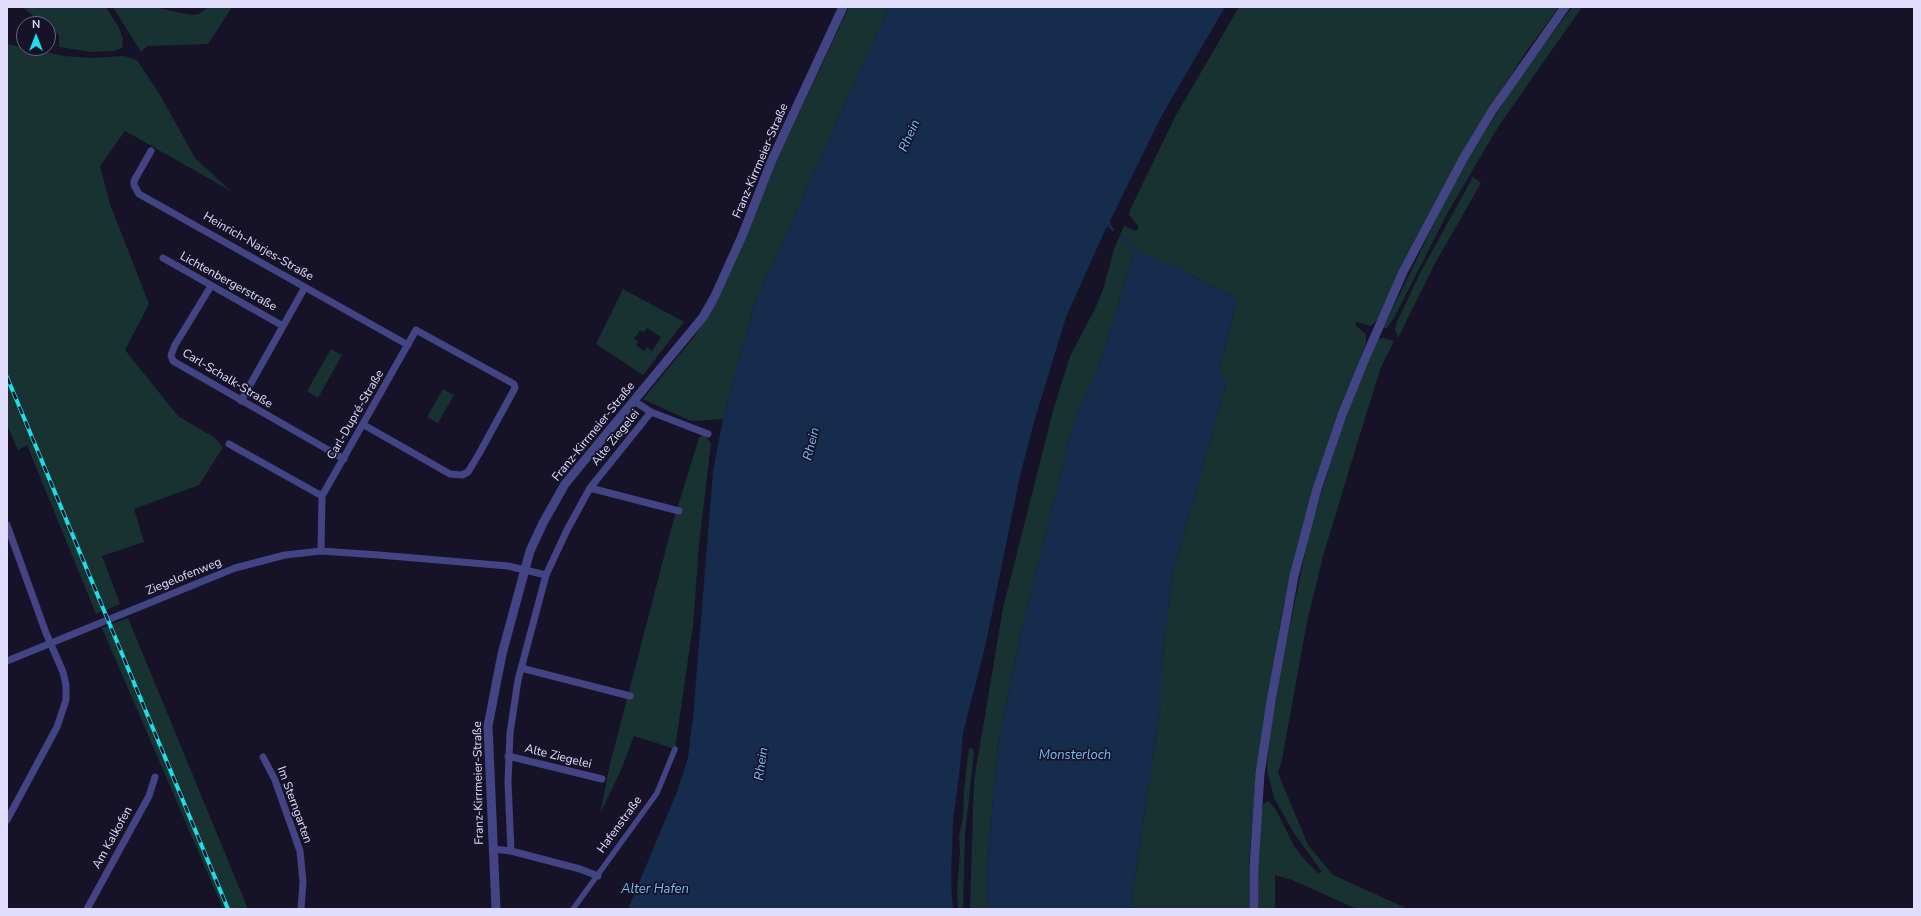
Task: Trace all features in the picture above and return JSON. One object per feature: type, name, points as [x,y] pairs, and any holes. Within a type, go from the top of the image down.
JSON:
[{"type":"street","name":"Franz-Kirrmeier-Straße","points":[[496,909],[488,726],[502,654],[525,569],[543,523],[565,484],[691,333],[703,317],[715,296],[742,236],[772,160],[843,7]]},
{"type":"street","points":[[1254,909],[1254,867],[1260,774],[1271,700],[1294,576],[1317,489],[1342,415],[1403,272],[1463,159],[1492,111],[1565,7]]},
{"type":"street","name":"Heinrich-Narjes-Straße","points":[[150,151],[134,181],[134,185],[140,194],[408,345]]},
{"type":"street","name":"Lichtenbergerstraße","points":[[163,258],[283,326]]},
{"type":"street","name":"Carl-Schalk-Straße","points":[[211,286],[175,346],[171,355],[175,363],[344,459]]},
{"type":"street","name":"Lichtenbergerstraße","points":[[241,401],[305,287]]},
{"type":"street","name":"Carl-Dupré-Straße","points":[[320,551],[322,496],[364,425],[416,330],[514,384],[515,388],[480,452],[468,472],[462,475],[450,474],[364,425]]},
{"type":"street","points":[[634,401],[651,412]]},
{"type":"street","name":"Alte Ziegelei","points":[[511,851],[508,756],[515,696],[546,574],[567,530],[590,488],[651,412],[708,434]]},
{"type":"street","points":[[229,444],[322,496]]},
{"type":"street","points":[[590,488],[679,511]]},
{"type":"street","points":[[7,525],[50,642],[63,672],[66,685],[66,700],[63,712],[7,820]]},
{"type":"street","name":"Ziegelofenweg","points":[[7,661],[50,642],[235,568],[285,555],[320,551],[491,564],[525,569]]},
{"type":"street","points":[[525,569],[546,574]]},
{"type":"street","points":[[521,668],[630,696]]},
{"type":"street","name":"Hafenstraße","points":[[573,909],[657,793],[675,749]]},
{"type":"street","name":"Alte Ziegelei","points":[[508,756],[602,779]]},
{"type":"street","name":"Im Sterngarten","points":[[263,757],[275,780],[300,851],[303,882],[301,909]]},
{"type":"street","name":"Am Kalkofen","points":[[87,909],[149,796],[155,777]]},
{"type":"street","points":[[493,849],[511,851],[580,869],[598,876]]},
{"type":"green space","points":[[22,7],[106,7],[119,28],[123,39],[122,48],[114,51],[92,52],[59,47],[59,35],[56,33],[56,16],[34,16]]},
{"type":"green space","points":[[113,7],[153,7],[192,15],[199,14],[208,7],[232,7],[208,44],[147,46],[141,52]]},
{"type":"green space","points":[[849,7],[889,7],[754,305],[723,419],[691,421],[643,399],[694,337],[720,296],[777,160]]},
{"type":"green space","points":[[1239,7],[1559,7],[1526,52],[1471,137],[1416,239],[1377,320],[1371,326],[1357,322],[1355,325],[1366,334],[1366,343],[1338,413],[1315,481],[1295,555],[1282,613],[1256,773],[1249,864],[1249,909],[1133,909],[1132,897],[1161,702],[1161,671],[1172,576],[1226,385],[1220,369],[1237,300],[1222,290],[1207,284],[1183,269],[1132,258],[1101,361],[1074,421],[1024,619],[998,744],[987,867],[988,909],[970,909],[974,781],[1003,608],[1053,411],[1070,356],[1095,309],[1104,287],[1114,249],[1124,226],[1136,231],[1139,227],[1129,215],[1130,210],[1175,117]]},
{"type":"green space","points":[[1572,7],[1582,7],[1498,127],[1448,212],[1394,318],[1387,328],[1383,328],[1458,175],[1517,81]]},
{"type":"green space","points":[[7,44],[16,46],[16,56],[56,56],[56,54],[91,58],[124,56],[137,60],[160,95],[195,158],[231,191],[125,131],[100,166],[110,204],[149,304],[125,350],[178,416],[215,438],[223,447],[199,485],[134,509],[144,542],[102,556],[120,604],[96,614],[27,445],[18,450],[7,425]]},
{"type":"green space","points":[[1473,177],[1481,183],[1434,265],[1398,338],[1395,329],[1397,322],[1420,273]]},
{"type":"green space","points":[[623,289],[684,322],[643,375],[596,344]],"holes":[[[647,328],[661,337],[652,351],[647,347],[644,351],[636,345],[638,341],[634,339],[640,330],[644,332]]]},
{"type":"green space","points":[[1384,338],[1394,341],[1381,367],[1323,556],[1307,622],[1282,760],[1278,773],[1308,845],[1333,875],[1408,909],[1357,909],[1292,880],[1275,875],[1275,909],[1259,909],[1258,856],[1261,811],[1264,803],[1268,801],[1276,810],[1294,846],[1303,858],[1318,873],[1322,872],[1294,833],[1274,798],[1267,770],[1269,738],[1284,653],[1311,525],[1348,410],[1378,339]]},
{"type":"green space","points":[[331,349],[342,355],[318,398],[307,391]]},
{"type":"green space","points":[[443,389],[454,395],[438,423],[427,417]]},
{"type":"green space","points":[[703,434],[711,443],[699,545],[693,625],[675,749],[634,736],[621,770],[600,814],[610,764],[673,522],[699,438]]},
{"type":"green space","points":[[128,618],[248,909],[223,909],[102,628]]},
{"type":"green space","points":[[969,748],[973,749],[974,753],[965,834],[963,909],[958,909],[957,891],[960,851],[959,836],[963,817],[964,790]]},
{"type":"water","points":[[889,7],[1225,7],[1161,117],[1110,221],[1111,225],[1106,228],[1066,317],[1034,422],[1020,476],[985,647],[963,733],[953,819],[951,883],[953,909],[628,909],[677,792],[688,758],[693,717],[713,472],[723,419],[754,305]]},
{"type":"water","name":"Monsterloch","points":[[1136,252],[1183,269],[1207,284],[1222,290],[1237,300],[1220,369],[1226,385],[1172,576],[1161,671],[1161,702],[1132,897],[1133,909],[988,909],[987,867],[998,744],[1024,619],[1074,421],[1101,361],[1132,258]]},
{"type":"waterway","points":[[1110,226],[1113,230]]},
{"type":"waterway","points":[[1121,237],[1136,252]]},
{"type":"railway","points":[[7,377],[228,909]]},
{"type":"water label","name":"Rhein","points":[[910,136]]},
{"type":"water label","name":"Rhein","points":[[812,444]]},
{"type":"water label","name":"Rhein","points":[[762,764]]},
{"type":"water label","name":"Alter Hafen","points":[[655,890]]}]
